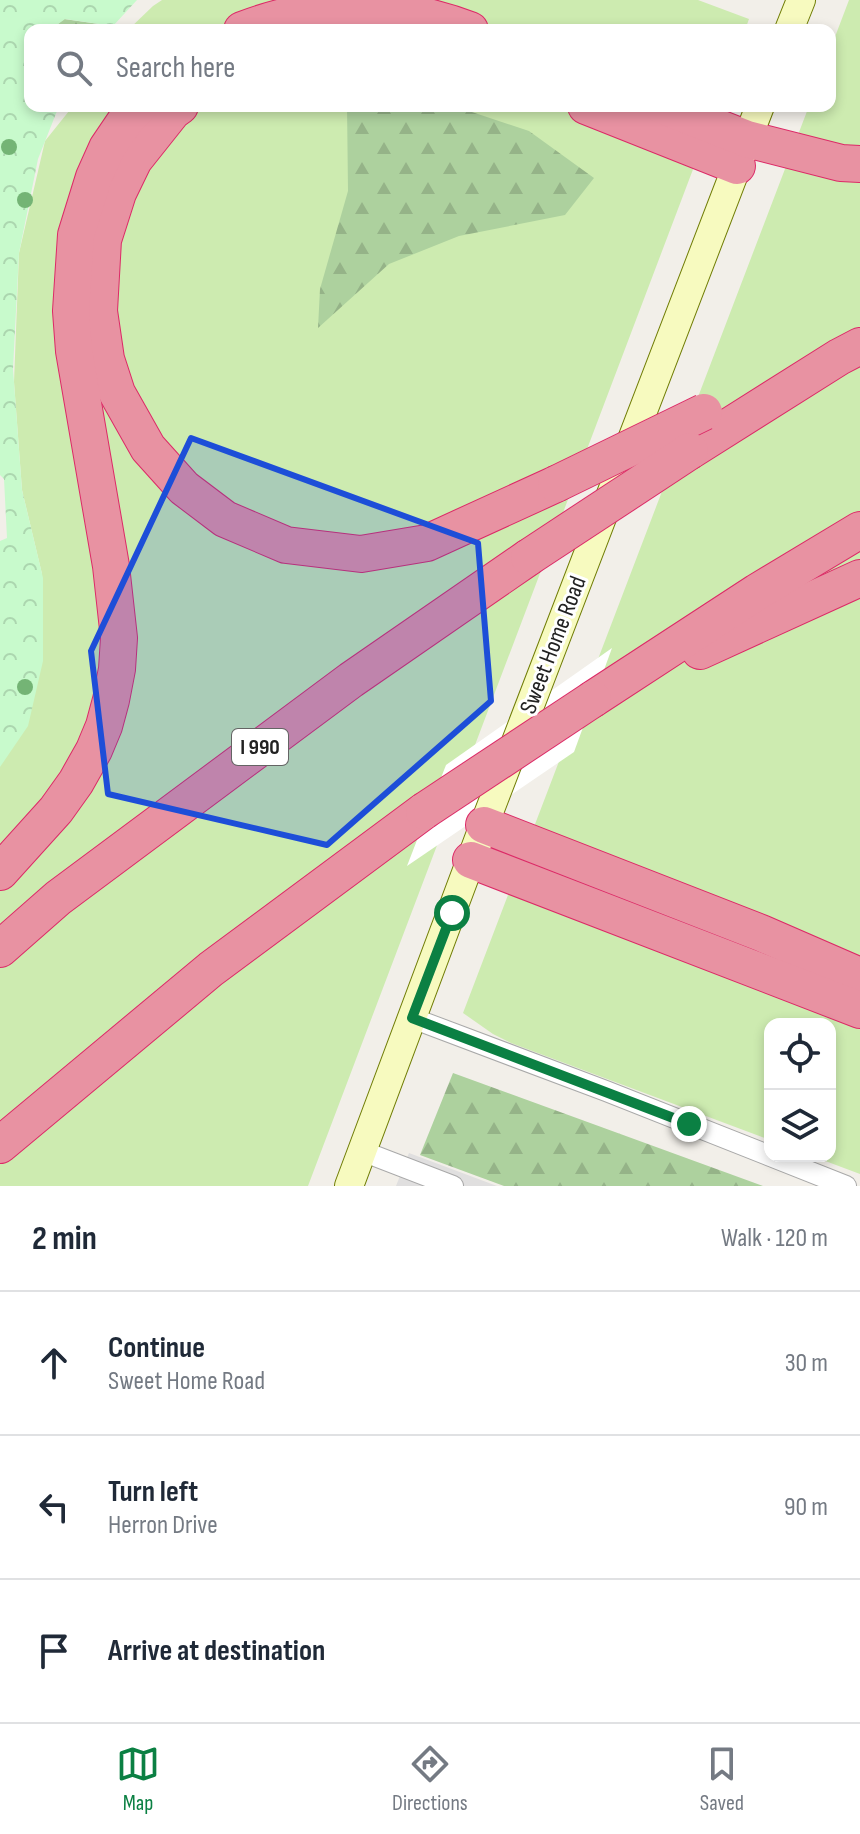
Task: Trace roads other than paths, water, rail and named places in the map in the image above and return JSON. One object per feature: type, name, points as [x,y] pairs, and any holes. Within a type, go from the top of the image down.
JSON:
[{"type":"highway","points":[[257,24],[329,8],[365,6],[402,10],[450,24]]},
{"type":"highway","points":[[0,872],[56,810],[76,782],[94,750],[111,700],[117,669],[119,638],[111,566],[74,351],[71,311],[76,235],[94,177],[107,148],[133,112]]},
{"type":"highway","points":[[172,112],[134,160],[118,193],[103,240],[99,311],[106,359],[117,393],[148,448],[184,488],[225,519],[286,545],[361,554],[427,543],[556,484],[728,399],[849,351]]},
{"type":"highway","points":[[606,112],[742,152],[860,164]]},
{"type":"highway","points":[[673,112],[742,152]]},
{"type":"highway","name":"I 990","points":[[0,949],[58,898],[338,689],[529,557],[849,351]]},
{"type":"highway","points":[[0,1145],[211,969],[424,811],[757,592],[860,530]]},
{"type":"highway","points":[[593,699],[860,578]]},
{"type":"highway","points":[[484,825],[761,933],[860,976]]},
{"type":"highway","points":[[471,860],[860,1010]]},
{"type":"main road","points":[[791,24],[801,0]]},
{"type":"main road","name":"Sweet Home Road","points":[[349,1186],[758,112]]},
{"type":"street","points":[[412,1018],[846,1186]]},
{"type":"street","points":[[362,1151],[453,1186]]}]
